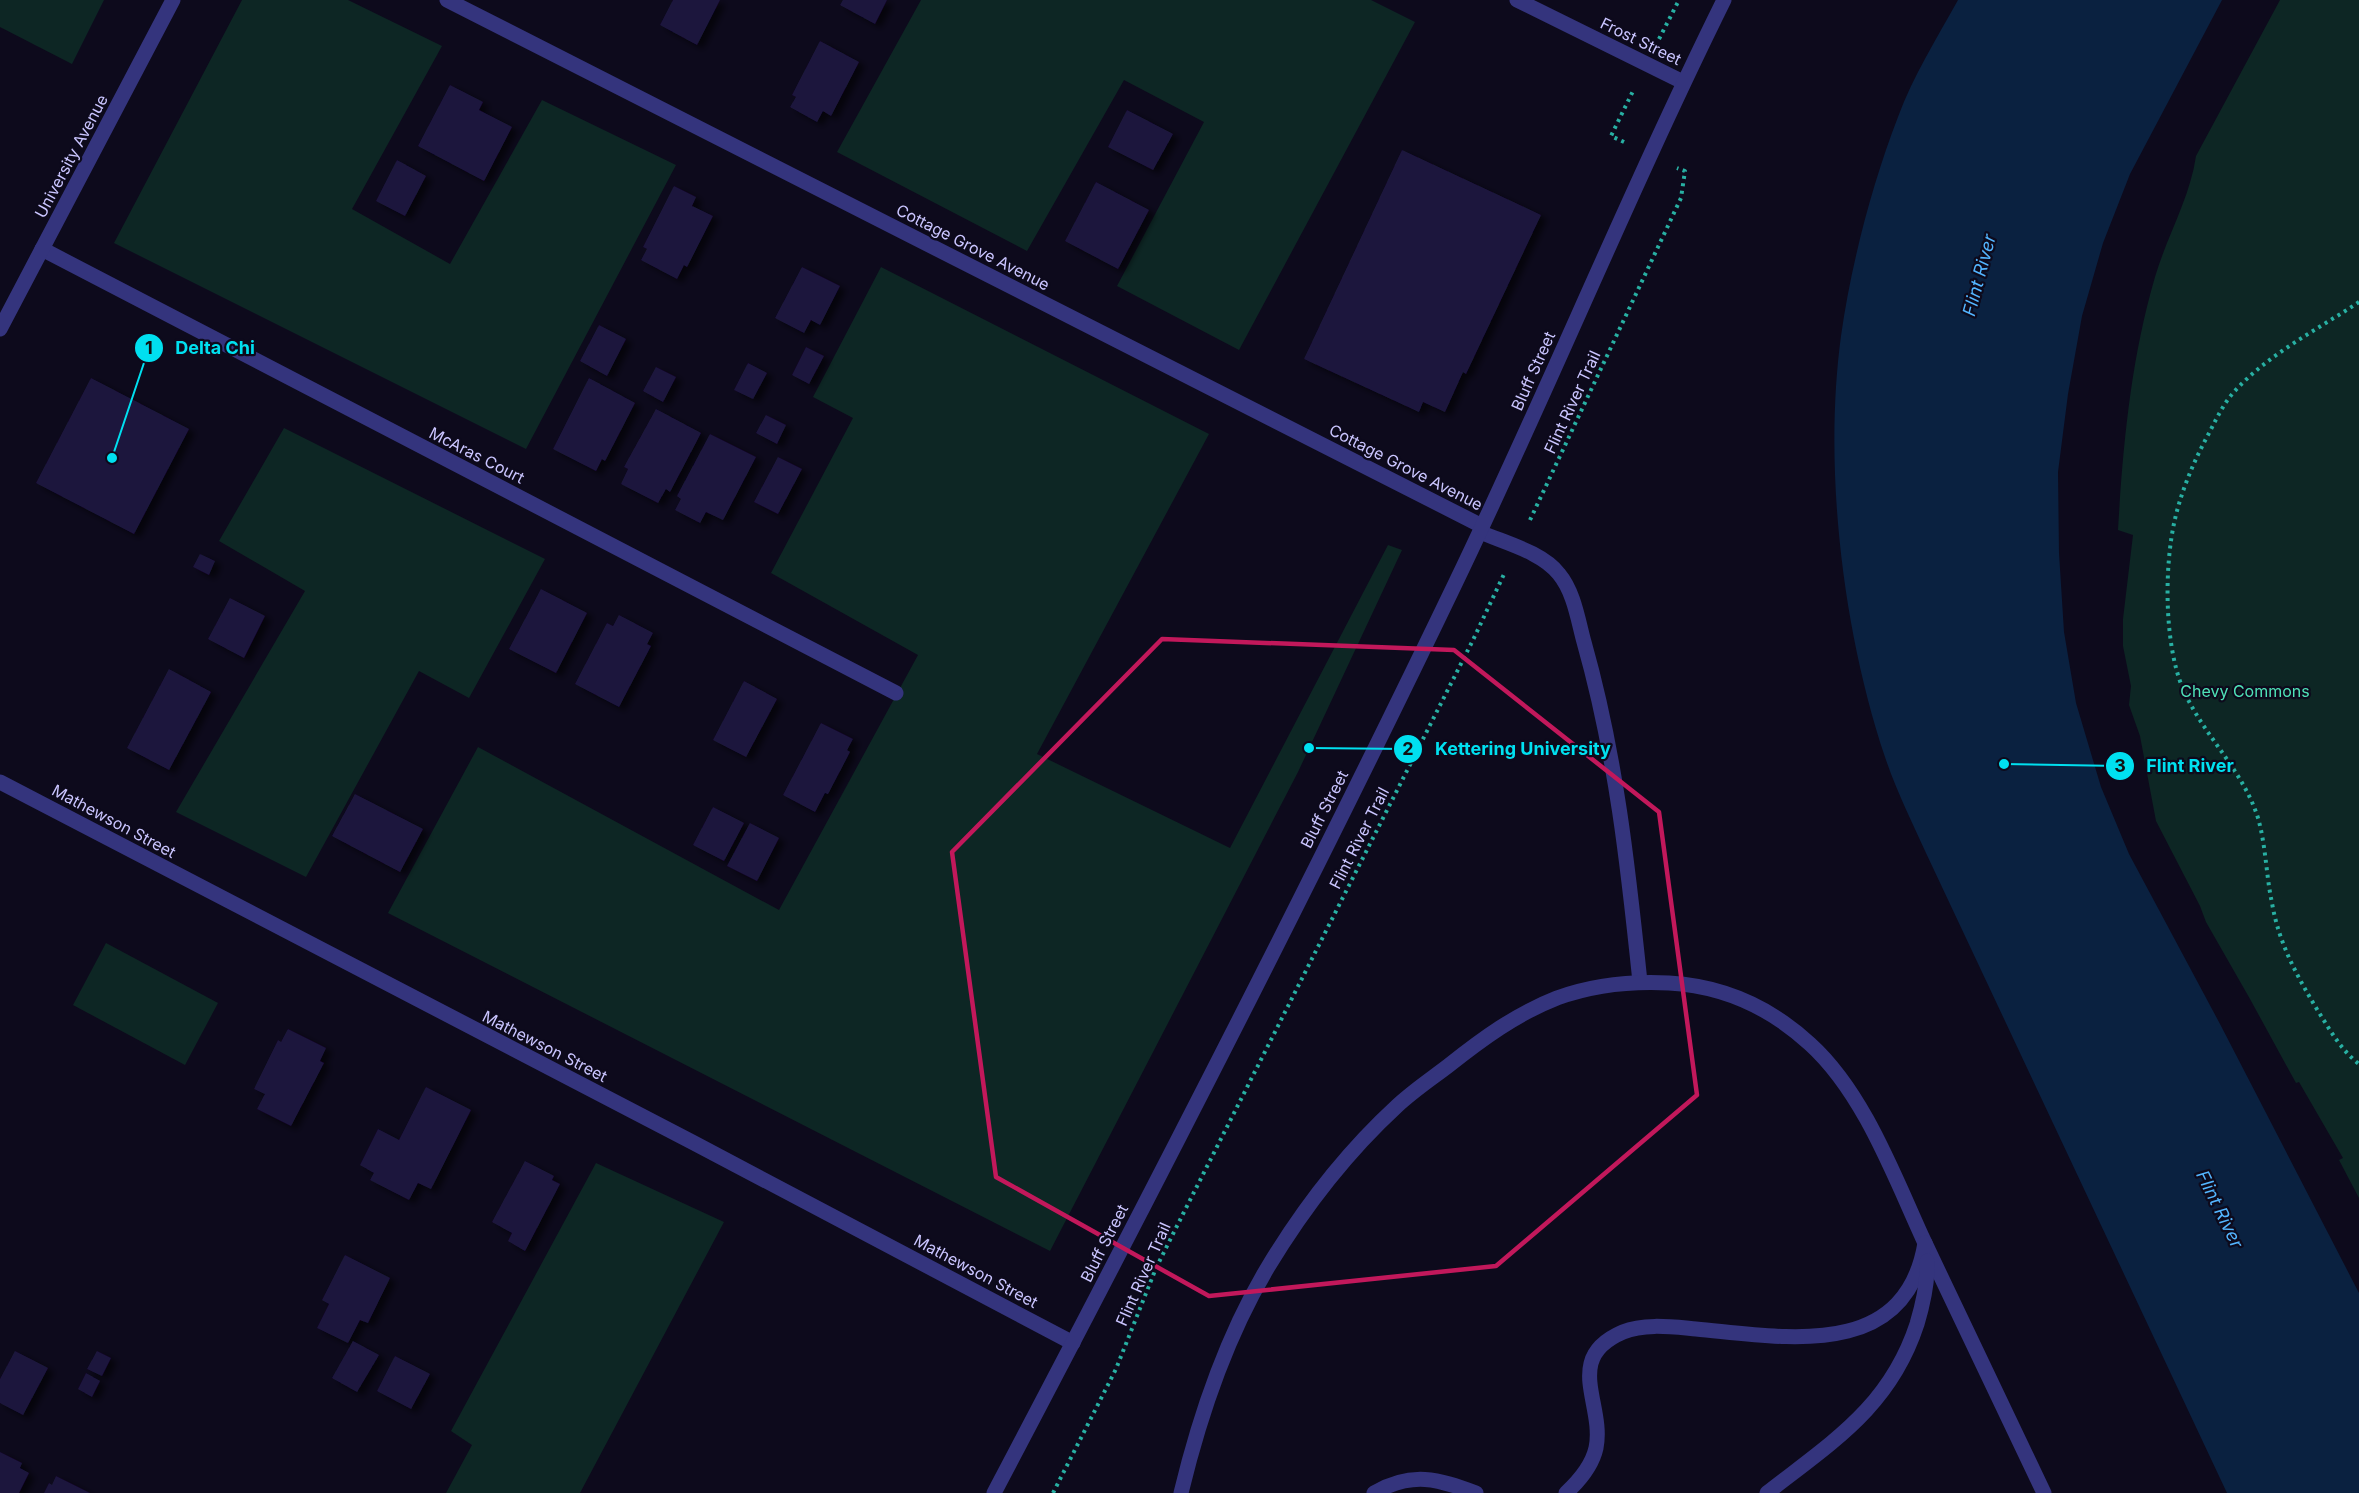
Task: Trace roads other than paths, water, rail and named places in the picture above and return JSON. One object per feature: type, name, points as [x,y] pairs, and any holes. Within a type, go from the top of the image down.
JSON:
[{"type":"street","name":"University Avenue","points":[[0,329],[173,0]]},
{"type":"street","name":"Cottage Grove Avenue","points":[[447,0],[1543,560],[1558,572],[1569,592],[1594,681],[1619,796],[1640,982]]},
{"type":"street","name":"Frost Street","points":[[1517,0],[1683,82]]},
{"type":"street","name":"Bluff Street","points":[[994,1493],[1073,1343],[1376,746],[1481,529],[1683,82],[1724,0]]},
{"type":"street","name":"McAras Court","points":[[42,249],[896,693]]},
{"type":"street","name":"Mathewson Street","points":[[0,782],[1073,1343]]},
{"type":"street","points":[[1181,1493],[1193,1443],[1218,1368],[1237,1325],[1267,1269],[1294,1227],[1356,1148],[1400,1103],[1482,1039],[1508,1022],[1560,997],[1620,983],[1640,982],[1686,984],[1712,989],[1738,998],[1765,1010],[1790,1027],[1827,1061],[1863,1113],[2044,1493]]},
{"type":"street","points":[[1566,1493],[1584,1473],[1596,1447],[1596,1427],[1589,1372],[1596,1351],[1604,1342],[1627,1330],[1655,1327],[1795,1337],[1838,1335],[1857,1330],[1886,1313],[1909,1288],[1923,1258],[1925,1243]]},
{"type":"street","points":[[1767,1493],[1844,1431],[1878,1399],[1889,1383],[1911,1342],[1923,1302],[1927,1266],[1925,1243]]},
{"type":"street","points":[[1374,1493],[1396,1482],[1419,1478],[1448,1483],[1476,1493]]},
{"type":"water","points":[[1958,0],[2222,0],[2130,174],[2103,243],[2082,316],[2068,394],[2058,472],[2059,553],[2064,632],[2076,703],[2101,787],[2129,854],[2359,1293],[2359,1493],[2227,1493],[1899,794],[1870,708],[1848,604],[1836,494],[1834,440],[1841,336],[1857,253],[1888,143],[1911,87]]},
{"type":"place","name":"Delta Chi","points":[[112,458]]},
{"type":"place","name":"Kettering University","points":[[1309,748]]},
{"type":"place","name":"Flint River","points":[[2004,764]]},
{"type":"park label","name":"Chevy Commons","points":[[2245,691]]}]
